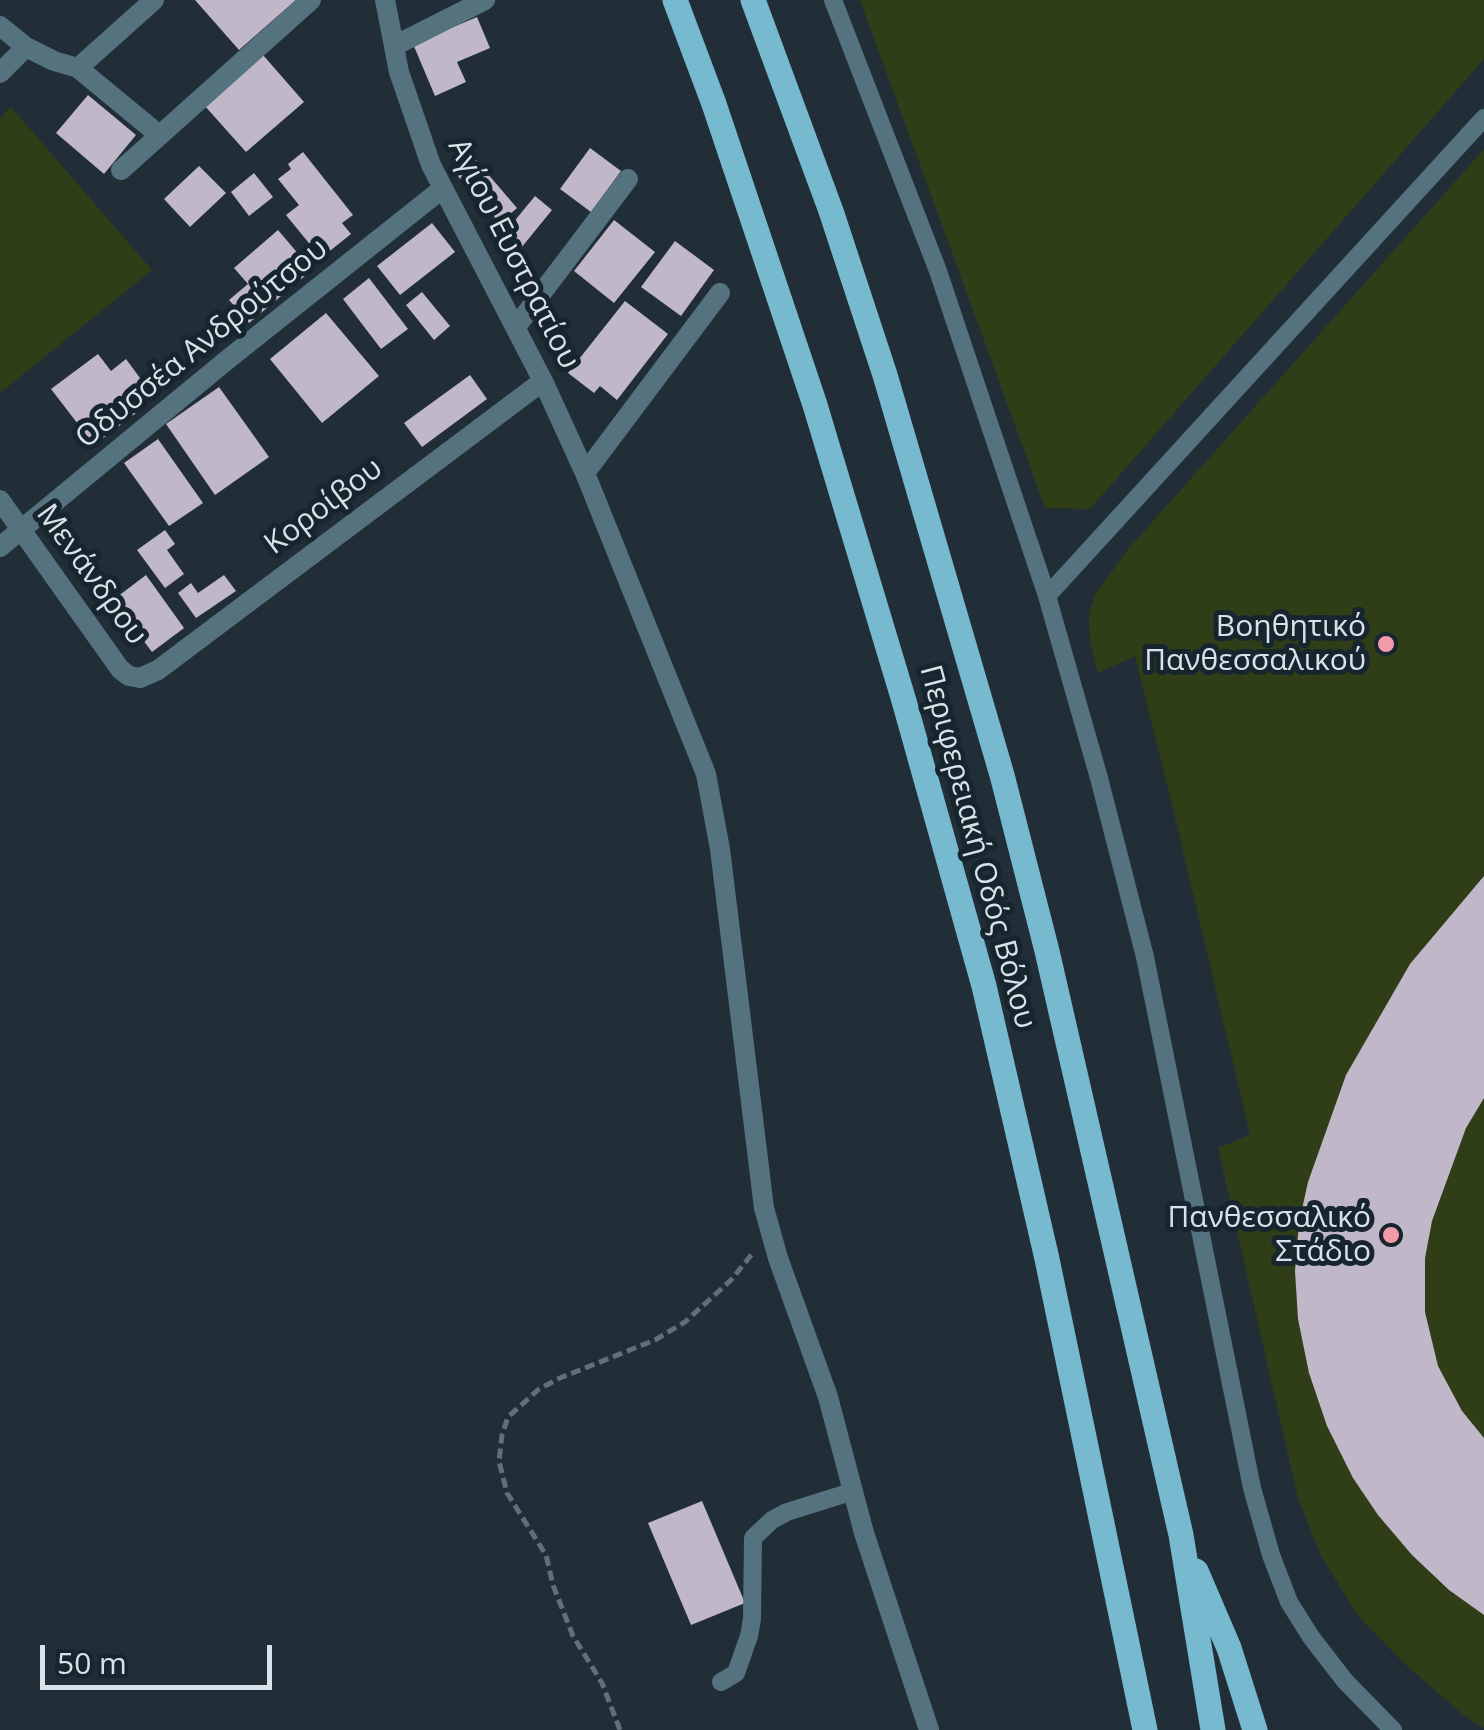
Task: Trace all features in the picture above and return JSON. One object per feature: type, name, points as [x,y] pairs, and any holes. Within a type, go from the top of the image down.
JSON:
[{"type":"main road","name":"Περιφερειακή Οδός Βόλου","points":[[676,0],[815,405],[984,986],[1047,1259],[1145,1730]]},
{"type":"main road","name":"Περιφερειακή Οδός Βόλου","points":[[752,0],[831,211],[885,375],[1002,775],[1047,950],[1181,1535],[1213,1730]]},
{"type":"main road","points":[[1181,1535],[1229,1648],[1256,1730]]},
{"type":"main road","points":[[1126,1635],[1136,1730]]},
{"type":"street","points":[[78,68],[154,0]]},
{"type":"street","points":[[120,170],[311,0]]},
{"type":"street","name":"Αγίου Ευστρατίου","points":[[385,0],[399,72],[442,189],[543,380],[697,748],[712,802],[762,1197],[770,1232],[828,1398],[864,1532],[929,1730]]},
{"type":"street","points":[[394,46],[485,0]]},
{"type":"street","points":[[0,26],[26,47],[78,68],[158,134]]},
{"type":"street","points":[[0,73],[26,47]]},
{"type":"street","points":[[516,326],[628,180]]},
{"type":"street","name":"Οδυσσέα Ανδρούτσου","points":[[0,547],[226,360],[442,189]]},
{"type":"street","points":[[585,473],[720,293]]},
{"type":"street","name":"Κοροίβου","points":[[140,678],[158,670],[543,380]]},
{"type":"street","name":"Μενάνδρου","points":[[0,500],[120,669],[140,678]]},
{"type":"lane","points":[[833,0],[938,272],[1047,596],[1099,778],[1144,957],[1252,1488],[1270,1555],[1289,1602],[1310,1637],[1393,1730]]},
{"type":"lane","points":[[1047,596],[1484,118]]},
{"type":"lane","points":[[721,1682],[736,1672],[749,1636],[753,1538],[787,1512],[854,1490]]},
{"type":"path","points":[[620,1730],[602,1683],[574,1636],[553,1586],[546,1555],[507,1493],[499,1461],[502,1435],[508,1417],[539,1389],[655,1340],[684,1322],[731,1280],[770,1232]]},
{"type":"green space","points":[[860,0],[1484,0],[1484,59],[1090,509],[1045,508]]},
{"type":"green space","points":[[11,107],[152,270],[0,393],[0,118]]},
{"type":"green space","name":"Πανθεσσαλικό Στάδιο","points":[[1484,149],[1484,1728],[1406,1665],[1358,1616],[1320,1554],[1298,1498],[1218,1148],[1250,1135],[1179,834],[1135,656],[1098,673],[1089,614],[1096,593],[1129,548]]},
{"type":"building","points":[[195,0],[296,0],[239,50]]},
{"type":"building","points":[[477,17],[490,48],[457,62],[466,82],[435,96],[413,44]]},
{"type":"building","points":[[263,55],[304,102],[246,152],[204,105]]},
{"type":"building","points":[[88,95],[136,135],[104,174],[56,133]]},
{"type":"building","points":[[590,148],[621,171],[591,212],[560,189]]},
{"type":"building","points":[[303,152],[353,215],[342,223],[351,234],[321,258],[286,215],[299,205],[278,179]]},
{"type":"building","points":[[475,159],[517,208],[500,223],[457,175]]},
{"type":"building","points":[[199,166],[226,193],[190,227],[164,199]]},
{"type":"building","points":[[254,173],[273,197],[249,216],[231,192]]},
{"type":"building","points":[[535,196],[552,210],[521,248],[503,235]]},
{"type":"building","points":[[614,220],[655,252],[614,303],[574,271]]},
{"type":"building","points":[[432,223],[455,252],[400,295],[377,266]]},
{"type":"building","points":[[278,230],[312,270],[249,323],[229,300],[248,284],[234,268]]},
{"type":"building","points":[[675,241],[714,270],[681,316],[641,287]]},
{"type":"building","points":[[369,278],[408,329],[381,349],[343,299]]},
{"type":"building","points":[[422,292],[450,326],[434,340],[406,305]]},
{"type":"building","points":[[625,301],[668,334],[617,400],[600,386],[594,393],[568,373]]},
{"type":"building","points":[[326,313],[379,376],[322,423],[270,359]]},
{"type":"building","points":[[98,354],[111,371],[126,359],[143,382],[128,394],[140,410],[94,445],[51,389]]},
{"type":"building","points":[[470,375],[487,399],[422,447],[404,423]]},
{"type":"building","points":[[219,387],[269,457],[215,495],[166,424]]},
{"type":"building","points":[[158,439],[203,503],[169,526],[124,463]]},
{"type":"building","points":[[165,530],[175,544],[167,550],[184,574],[165,588],[137,550]]},
{"type":"building","points":[[146,575],[184,628],[152,652],[113,600]]},
{"type":"building","points":[[224,575],[236,591],[196,618],[178,593],[191,583],[198,593]]},
{"type":"building","name":"Πανθεσσαλικό Στάδιο","points":[[1484,876],[1484,1098],[1466,1128],[1432,1221],[1425,1258],[1425,1312],[1438,1366],[1462,1411],[1484,1438],[1484,1615],[1449,1590],[1412,1555],[1353,1478],[1327,1426],[1309,1373],[1298,1319],[1295,1271],[1308,1182],[1346,1075],[1410,964]]},
{"type":"building","points":[[702,1501],[745,1603],[691,1625],[648,1523]]},
{"type":"place","name":"Βοηθητικό Πανθεσσαλικού","points":[[1386,644]]},
{"type":"place","name":"Πανθεσσαλικό Στάδιο","points":[[1391,1235]]}]
